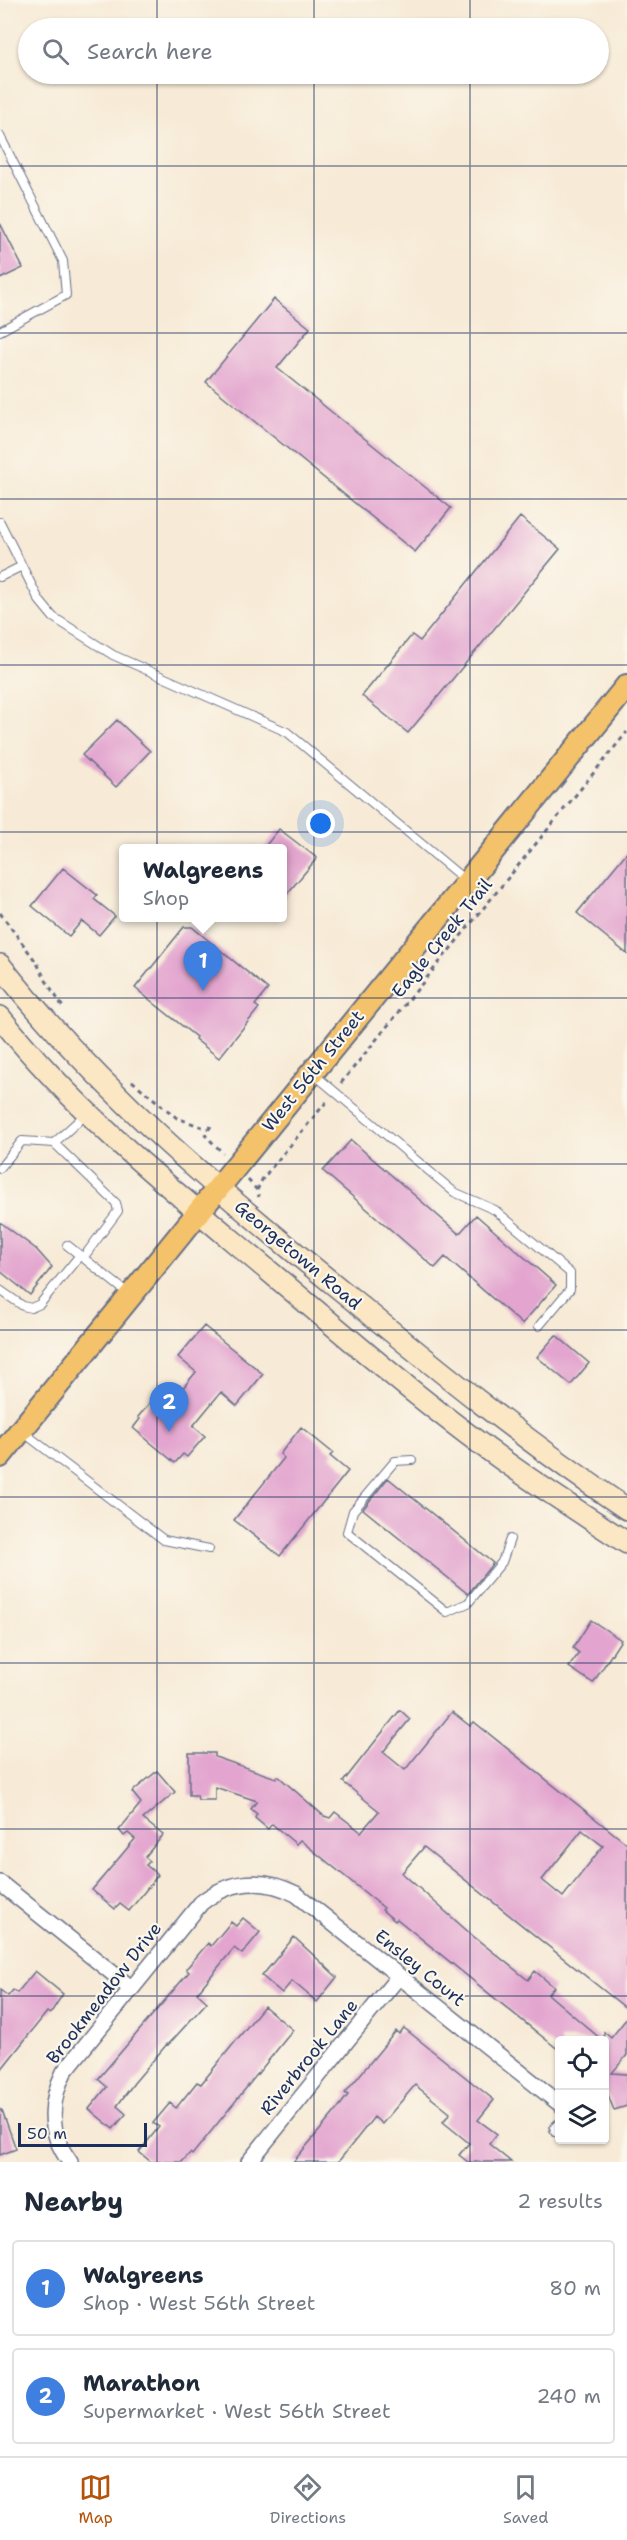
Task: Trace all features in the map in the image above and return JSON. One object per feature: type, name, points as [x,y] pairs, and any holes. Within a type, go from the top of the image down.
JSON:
[{"type":"main road","name":"West 56th Street","points":[[0,1456],[627,686]]},
{"type":"main road","name":"Georgetown Road","points":[[0,965],[42,1018],[85,1065],[218,1187],[474,1400],[627,1509]]},
{"type":"main road","name":"Georgetown Road","points":[[0,1017],[87,1113],[197,1213],[446,1417],[513,1468],[627,1543]]},
{"type":"street","name":"Ensley Court","points":[[248,1882],[273,1884],[296,1894],[555,2100]]},
{"type":"street","name":"Brookmeadow Drive","points":[[69,2162],[59,2145],[52,2108],[55,2092],[70,2063],[201,1903],[229,1886],[248,1882]]},
{"type":"street","points":[[0,1883],[131,1988]]},
{"type":"street","name":"Riverbrook Lane","points":[[249,2162],[399,1976]]},
{"type":"lane","points":[[0,136],[63,261],[66,295],[0,331]]},
{"type":"lane","points":[[0,522],[48,613],[69,629],[113,655],[287,732],[466,881]]},
{"type":"lane","points":[[0,577],[22,566]]},
{"type":"lane","points":[[311,1072],[454,1192],[495,1210],[570,1273],[570,1289],[539,1326]]},
{"type":"lane","points":[[54,1143],[87,1113]]},
{"type":"lane","points":[[0,1168],[22,1141],[54,1143],[116,1203],[118,1211],[82,1257],[40,1304],[31,1308],[23,1306],[0,1290]]},
{"type":"lane","points":[[67,1245],[130,1295]]},
{"type":"lane","points":[[21,1431],[164,1540],[209,1549]]},
{"type":"lane","points":[[412,1461],[395,1461],[353,1511],[347,1532],[447,1612],[468,1603],[502,1562],[510,1539]]},
{"type":"path","name":"Eagle Creek Trail","points":[[256,1190],[627,732]]},
{"type":"path","points":[[0,913],[37,963],[67,1014]]},
{"type":"path","points":[[127,1077],[177,1118],[210,1127],[205,1135]]},
{"type":"building","points":[[0,223],[23,268],[0,279]]},
{"type":"building","points":[[274,299],[310,328],[277,368],[451,508],[415,552],[206,382]]},
{"type":"building","points":[[520,517],[560,549],[408,733],[362,696],[412,635],[420,641]]},
{"type":"building","points":[[117,720],[150,751],[116,787],[82,755]]},
{"type":"building","points":[[279,829],[317,858],[287,894],[287,844],[267,844]]},
{"type":"building","points":[[627,852],[627,954],[577,913]]},
{"type":"building","points":[[63,868],[97,895],[94,899],[115,916],[99,935],[82,921],[69,936],[32,906]]},
{"type":"building","points":[[184,927],[192,927],[268,989],[255,1005],[259,1008],[219,1058],[135,988]]},
{"type":"building","points":[[351,1140],[459,1234],[476,1215],[556,1285],[522,1324],[445,1257],[435,1268],[323,1171]]},
{"type":"building","points":[[0,1222],[36,1249],[52,1267],[30,1295],[0,1271]]},
{"type":"building","points":[[204,1326],[263,1374],[237,1406],[221,1392],[193,1426],[205,1436],[187,1457],[183,1454],[175,1463],[133,1428],[140,1419],[138,1417],[156,1395],[168,1406],[196,1372],[178,1357]]},
{"type":"building","points":[[556,1335],[589,1363],[571,1385],[537,1357]]},
{"type":"building","points":[[301,1427],[333,1453],[330,1456],[348,1471],[280,1556],[234,1520],[284,1458],[280,1454]]},
{"type":"building","points":[[388,1478],[493,1563],[468,1594],[363,1509]]},
{"type":"building","points":[[591,1620],[621,1640],[593,1683],[569,1667],[579,1653],[573,1648]]},
{"type":"building","points":[[400,1710],[410,1719],[383,1752],[405,1770],[452,1712],[470,1726],[474,1722],[627,1844],[627,2009],[424,1847],[402,1873],[473,1936],[528,1980],[535,1971],[554,1987],[548,1994],[597,2036],[555,2036],[555,2047],[397,1919],[395,1921],[382,1910],[384,1908],[300,1840],[296,1844],[272,1824],[268,1829],[255,1818],[257,1814],[251,1809],[257,1801],[215,1787],[215,1800],[198,1800],[197,1795],[189,1795],[189,1753],[215,1753],[215,1757],[276,1778],[278,1776],[324,1816],[330,1818],[335,1812],[361,1832],[379,1811],[343,1782]],"holes":[[[582,1830],[603,1846],[563,1897],[542,1880]]]},
{"type":"building","points":[[157,1771],[175,1792],[143,1819],[163,1835],[145,1857],[150,1861],[146,1865],[158,1875],[129,1911],[120,1904],[115,1909],[92,1890],[135,1839],[128,1833],[124,1836],[119,1830],[141,1803],[132,1792]]},
{"type":"building","points":[[243,1918],[260,1932],[242,1954],[234,1948],[197,1993],[207,2002],[134,2083],[117,2106],[126,2114],[113,2129],[89,2109],[107,2087],[98,2079],[189,1972],[186,1969],[208,1943],[211,1946],[231,1922],[236,1926]]},
{"type":"building","points":[[294,1937],[337,1977],[317,2002],[292,1981],[282,1993],[262,1976]]},
{"type":"building","points":[[35,1971],[63,1994],[50,2014],[47,2012],[0,2071],[0,1990],[8,1996],[13,1990],[17,1993]]},
{"type":"building","points":[[264,2006],[293,2030],[192,2155],[190,2153],[182,2162],[151,2162],[139,2152],[159,2127],[153,2123],[170,2103],[176,2108],[197,2082],[201,2084]]},
{"type":"building","points":[[627,2018],[627,2055],[612,2073],[627,2074],[627,2106],[614,2110],[609,2098],[609,2036],[611,2038]]},
{"type":"building","points":[[404,2028],[494,2100],[478,2120],[497,2134],[489,2144],[511,2162],[468,2162],[459,2155],[469,2143],[443,2122],[450,2113],[415,2085],[382,2124],[374,2117],[338,2162],[293,2162],[335,2112],[348,2095],[345,2093],[396,2031],[399,2034]]},
{"type":"building","points":[[0,2110],[2,2110],[16,2149],[0,2155]]},
{"type":"place","name":"Walgreens","points":[[203,991]]},
{"type":"place","name":"Marathon","points":[[169,1432]]}]
